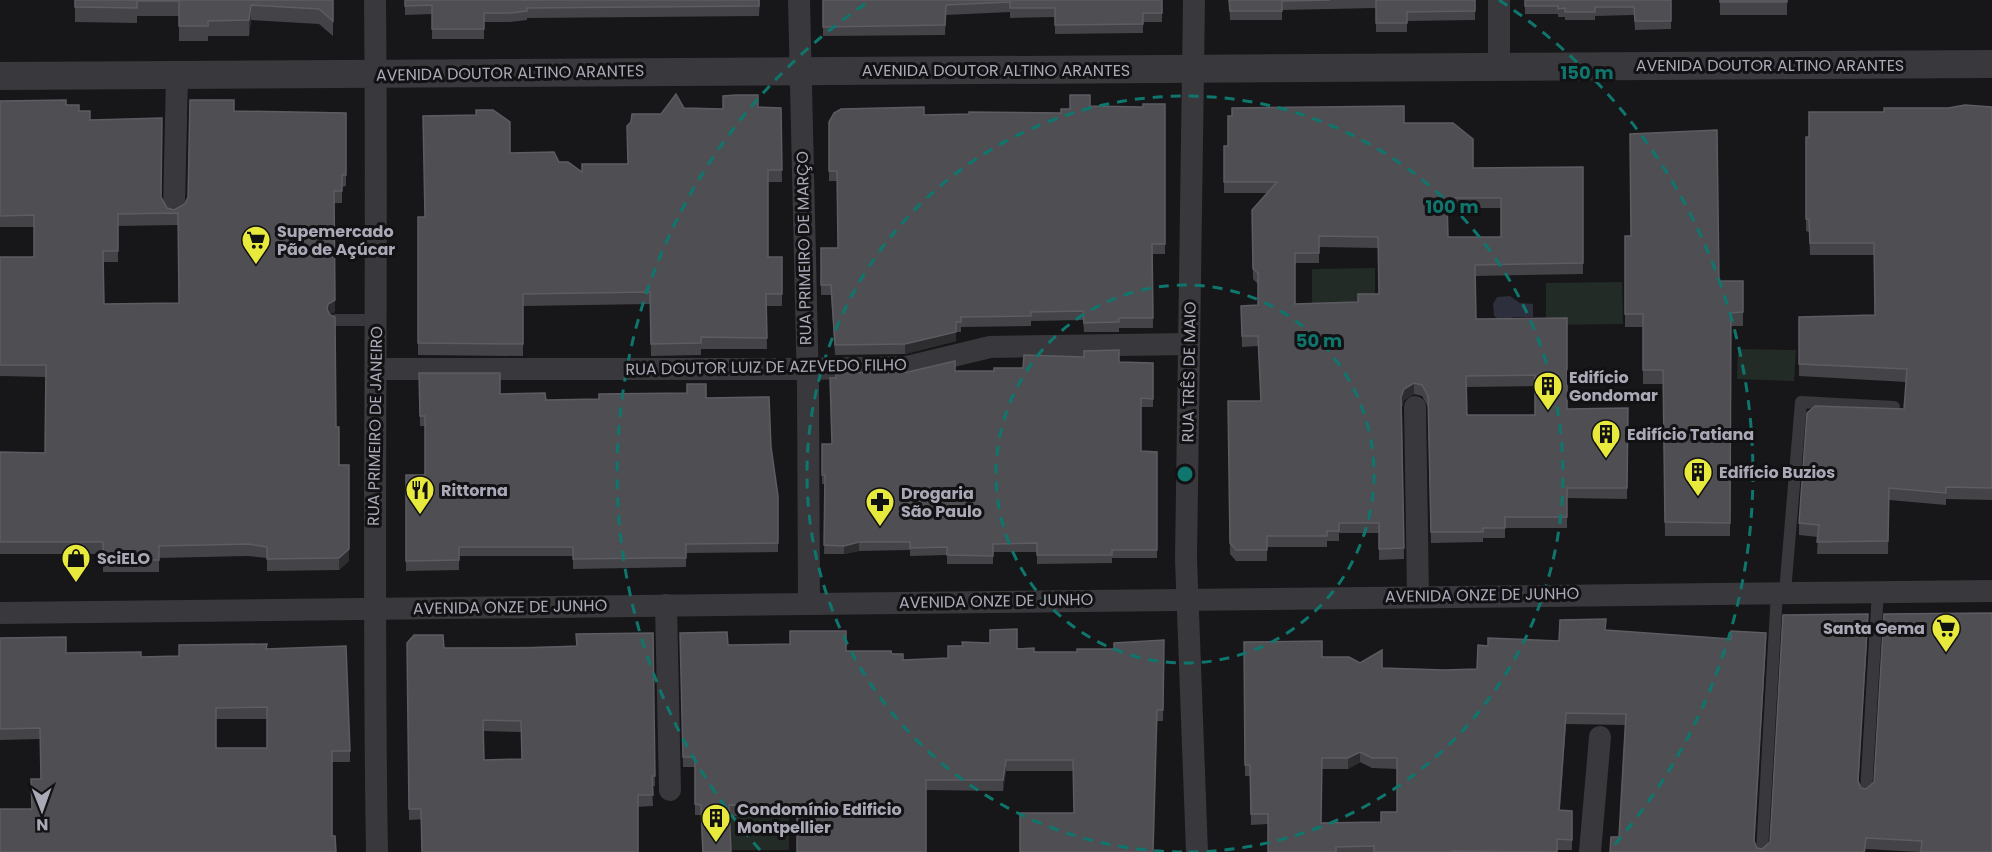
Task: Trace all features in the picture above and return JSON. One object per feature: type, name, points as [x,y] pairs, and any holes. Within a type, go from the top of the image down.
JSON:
[{"type":"street","name":"RUA PRIMEIRO DE JANEIRO","points":[[375,0],[377,369],[373,609],[377,852]]},
{"type":"street","name":"RUA PRIMEIRO DE MARÇO","points":[[799,0],[807,369],[809,603]]},
{"type":"street","name":"RUA TRÊS DE MAIO","points":[[1194,0],[1187,598],[1197,852]]},
{"type":"street","points":[[1499,0],[1499,66]]},
{"type":"street","name":"AVENIDA DOUTOR ALTINO ARANTES","points":[[0,76],[1992,64]]},
{"type":"street","points":[[174,208],[177,75]]},
{"type":"street","name":"RUA DOUTOR LUIZ DE AZEVEDO FILHO","points":[[377,369],[907,367],[990,347],[1189,344]]},
{"type":"street","points":[[1415,407],[1418,595]]},
{"type":"street","name":"AVENIDA ONZE DE JUNHO","points":[[0,613],[1418,595],[1992,591]]},
{"type":"street","points":[[666,605],[670,790]]},
{"type":"street","points":[[1590,852],[1600,737]]},
{"type":"lane","points":[[335,320],[377,320]]},
{"type":"lane","points":[[1762,852],[1781,592],[1802,402],[1894,407]]},
{"type":"lane","points":[[1866,792],[1878,591]]},
{"type":"shaded area","points":[[1375,268],[1375,303],[1312,303],[1312,269]]},
{"type":"shaded area","points":[[1622,282],[1623,324],[1546,325],[1546,283]]},
{"type":"shaded area","points":[[1738,349],[1796,350],[1794,381],[1737,379]]},
{"type":"shaded area","points":[[730,816],[789,816],[789,850],[731,850]]},
{"type":"water","points":[[1510,296],[1520,303],[1533,304],[1533,317],[1514,317],[1502,321],[1494,316],[1493,304],[1497,297]]},
{"type":"building","points":[[75,0],[333,0],[333,21],[319,9],[251,5],[249,20],[208,21],[208,26],[179,26],[179,1],[137,1],[137,8],[75,7]]},
{"type":"building","points":[[405,0],[759,0],[759,6],[527,8],[527,11],[510,13],[484,13],[484,29],[432,29],[432,5],[405,6]]},
{"type":"building","points":[[823,0],[1162,0],[1162,13],[1143,13],[1143,24],[1055,25],[1055,8],[1010,8],[1010,2],[946,5],[945,25],[823,27]]},
{"type":"building","points":[[1229,0],[1330,0],[1282,1],[1282,11],[1230,11]]},
{"type":"building","points":[[1376,0],[1475,0],[1475,11],[1407,12],[1407,23],[1376,23]]},
{"type":"building","points":[[1525,0],[1671,0],[1671,21],[1635,21],[1634,7],[1595,7],[1595,12],[1565,12],[1565,8],[1558,9],[1558,6],[1525,6]]},
{"type":"building","points":[[1720,0],[1787,0],[1787,2],[1720,2]]},
{"type":"building","points":[[676,94],[684,108],[723,109],[723,96],[758,95],[758,107],[781,108],[782,170],[768,170],[768,257],[782,257],[782,294],[766,294],[767,338],[701,337],[701,343],[651,344],[650,292],[523,294],[523,344],[418,343],[418,217],[425,217],[423,116],[476,115],[476,110],[493,110],[510,122],[510,153],[554,152],[559,162],[568,162],[582,172],[582,164],[628,164],[627,126],[631,122],[632,114],[661,114]]},
{"type":"building","points":[[1070,95],[1090,95],[1090,106],[1143,107],[1143,104],[1165,104],[1165,244],[1152,244],[1153,318],[1119,318],[1119,322],[1084,323],[1083,311],[1031,312],[1031,316],[961,317],[961,322],[956,322],[956,332],[905,344],[835,345],[831,285],[821,285],[821,248],[838,248],[837,171],[829,171],[829,122],[834,113],[841,109],[924,107],[924,115],[969,114],[969,112],[1061,113],[1061,109],[1070,109]]},
{"type":"building","points":[[66,100],[66,105],[79,105],[79,111],[90,111],[90,120],[162,118],[161,197],[167,208],[174,210],[185,204],[188,197],[190,100],[234,100],[234,111],[346,113],[346,175],[342,175],[342,191],[334,191],[335,300],[328,304],[327,309],[330,315],[335,317],[336,427],[339,427],[339,465],[349,465],[349,549],[339,558],[267,559],[267,547],[248,544],[159,546],[159,560],[103,560],[103,542],[0,542],[0,452],[45,453],[46,365],[0,365],[0,257],[34,257],[34,215],[0,216],[0,101]],"holes":[[[178,213],[179,303],[104,304],[103,251],[118,251],[118,214]]]},
{"type":"building","points":[[1965,105],[1992,107],[1992,488],[1946,487],[1946,493],[1889,488],[1888,541],[1817,542],[1819,525],[1799,523],[1807,413],[1815,406],[1904,409],[1907,369],[1799,364],[1799,317],[1875,315],[1874,243],[1810,243],[1809,220],[1806,219],[1806,137],[1809,137],[1809,112],[1884,112],[1884,108],[1948,108]]},
{"type":"building","points":[[1404,106],[1404,123],[1453,123],[1473,139],[1473,168],[1583,167],[1583,263],[1475,265],[1476,319],[1567,318],[1567,409],[1628,408],[1627,488],[1567,488],[1567,517],[1505,517],[1505,528],[1483,528],[1483,532],[1431,532],[1428,396],[1422,385],[1414,383],[1404,389],[1401,397],[1404,548],[1379,549],[1379,523],[1339,523],[1339,531],[1327,531],[1327,536],[1267,536],[1267,550],[1236,550],[1230,543],[1228,401],[1261,401],[1258,336],[1242,336],[1241,306],[1258,305],[1258,273],[1253,269],[1252,210],[1277,182],[1224,182],[1224,146],[1228,146],[1228,116],[1232,116],[1232,108]],"holes":[[[1447,198],[1501,198],[1501,237],[1448,237]],[[1319,236],[1378,237],[1379,294],[1358,294],[1358,302],[1295,304],[1295,253],[1319,253]],[[1535,375],[1535,415],[1467,415],[1466,376]]]},
{"type":"building","points":[[1717,130],[1719,281],[1743,281],[1743,312],[1731,313],[1730,523],[1665,522],[1663,370],[1643,370],[1643,314],[1625,314],[1625,236],[1631,236],[1630,134]]},
{"type":"building","points":[[1119,350],[1119,362],[1153,363],[1153,399],[1141,398],[1141,451],[1157,452],[1157,550],[1112,550],[1112,555],[1037,555],[1037,543],[993,544],[993,556],[947,555],[947,547],[910,548],[910,542],[824,545],[825,475],[822,475],[822,444],[832,444],[830,378],[836,378],[836,373],[908,372],[955,361],[955,371],[994,371],[994,368],[1023,368],[1024,355],[1084,357],[1084,351]]},
{"type":"building","points":[[419,373],[500,373],[500,394],[545,393],[546,400],[599,399],[599,394],[687,393],[687,384],[706,384],[706,398],[769,397],[771,447],[778,496],[778,543],[686,544],[686,558],[573,559],[573,547],[459,547],[459,560],[406,561],[406,475],[425,475],[425,416],[420,416]]},
{"type":"building","points":[[1992,613],[1992,852],[1921,852],[1922,841],[1866,838],[1864,852],[1610,852],[1611,837],[1619,837],[1626,714],[1566,713],[1559,810],[1572,811],[1572,840],[1557,839],[1557,852],[1374,852],[1374,846],[1336,847],[1336,852],[1268,852],[1268,814],[1251,814],[1250,765],[1245,765],[1244,642],[1322,641],[1322,657],[1349,657],[1360,663],[1382,650],[1382,668],[1477,669],[1478,645],[1488,646],[1488,638],[1559,641],[1560,620],[1606,619],[1605,630],[1731,639],[1731,631],[1766,633],[1754,841],[1757,848],[1762,849],[1770,842],[1783,615],[1868,614],[1858,781],[1861,788],[1866,789],[1874,782],[1884,614]],"holes":[[[1360,752],[1372,758],[1397,758],[1397,812],[1381,812],[1381,822],[1321,823],[1322,758],[1348,758]]]},
{"type":"building","points":[[1017,629],[1017,649],[1034,648],[1034,652],[1114,649],[1114,643],[1164,640],[1163,710],[1157,710],[1153,852],[1020,852],[1020,813],[1074,813],[1073,760],[1006,760],[1003,780],[926,780],[926,852],[797,852],[797,806],[729,805],[731,852],[703,852],[701,805],[695,804],[695,757],[683,757],[680,633],[727,632],[728,645],[790,644],[790,631],[846,631],[846,651],[891,651],[892,654],[903,654],[903,660],[948,658],[948,646],[963,646],[962,642],[990,643],[990,630]]},
{"type":"building","points":[[653,633],[655,776],[652,776],[653,795],[638,795],[638,852],[422,852],[421,809],[409,809],[407,643],[414,635],[443,635],[444,648],[577,646],[576,634]],"holes":[[[483,720],[521,721],[522,759],[484,760]]]},
{"type":"building","points":[[66,637],[66,653],[141,652],[141,657],[179,656],[179,645],[267,644],[266,649],[346,646],[350,751],[332,751],[332,836],[335,836],[336,852],[0,852],[0,809],[32,809],[31,779],[41,779],[40,728],[0,729],[0,638]],"holes":[[[267,707],[267,748],[216,748],[216,708]]]},
{"type":"place","name":"Supemercado Pão de Açúcar","points":[[256,266]]},
{"type":"place","name":"Edifício Gondomar","points":[[1548,412]]},
{"type":"place","name":"Edifício Tatiana","points":[[1606,460]]},
{"type":"place","name":"Edifício Buzios","points":[[1698,498]]},
{"type":"place","name":"Rittorna","points":[[420,516]]},
{"type":"place","name":"Drogaria São Paulo","points":[[880,528]]},
{"type":"place","name":"SciELO","points":[[76,584]]},
{"type":"place","name":"Santa Gema","points":[[1946,654]]},
{"type":"place","name":"Condomínio Edificio Montpellier","points":[[716,844]]}]
